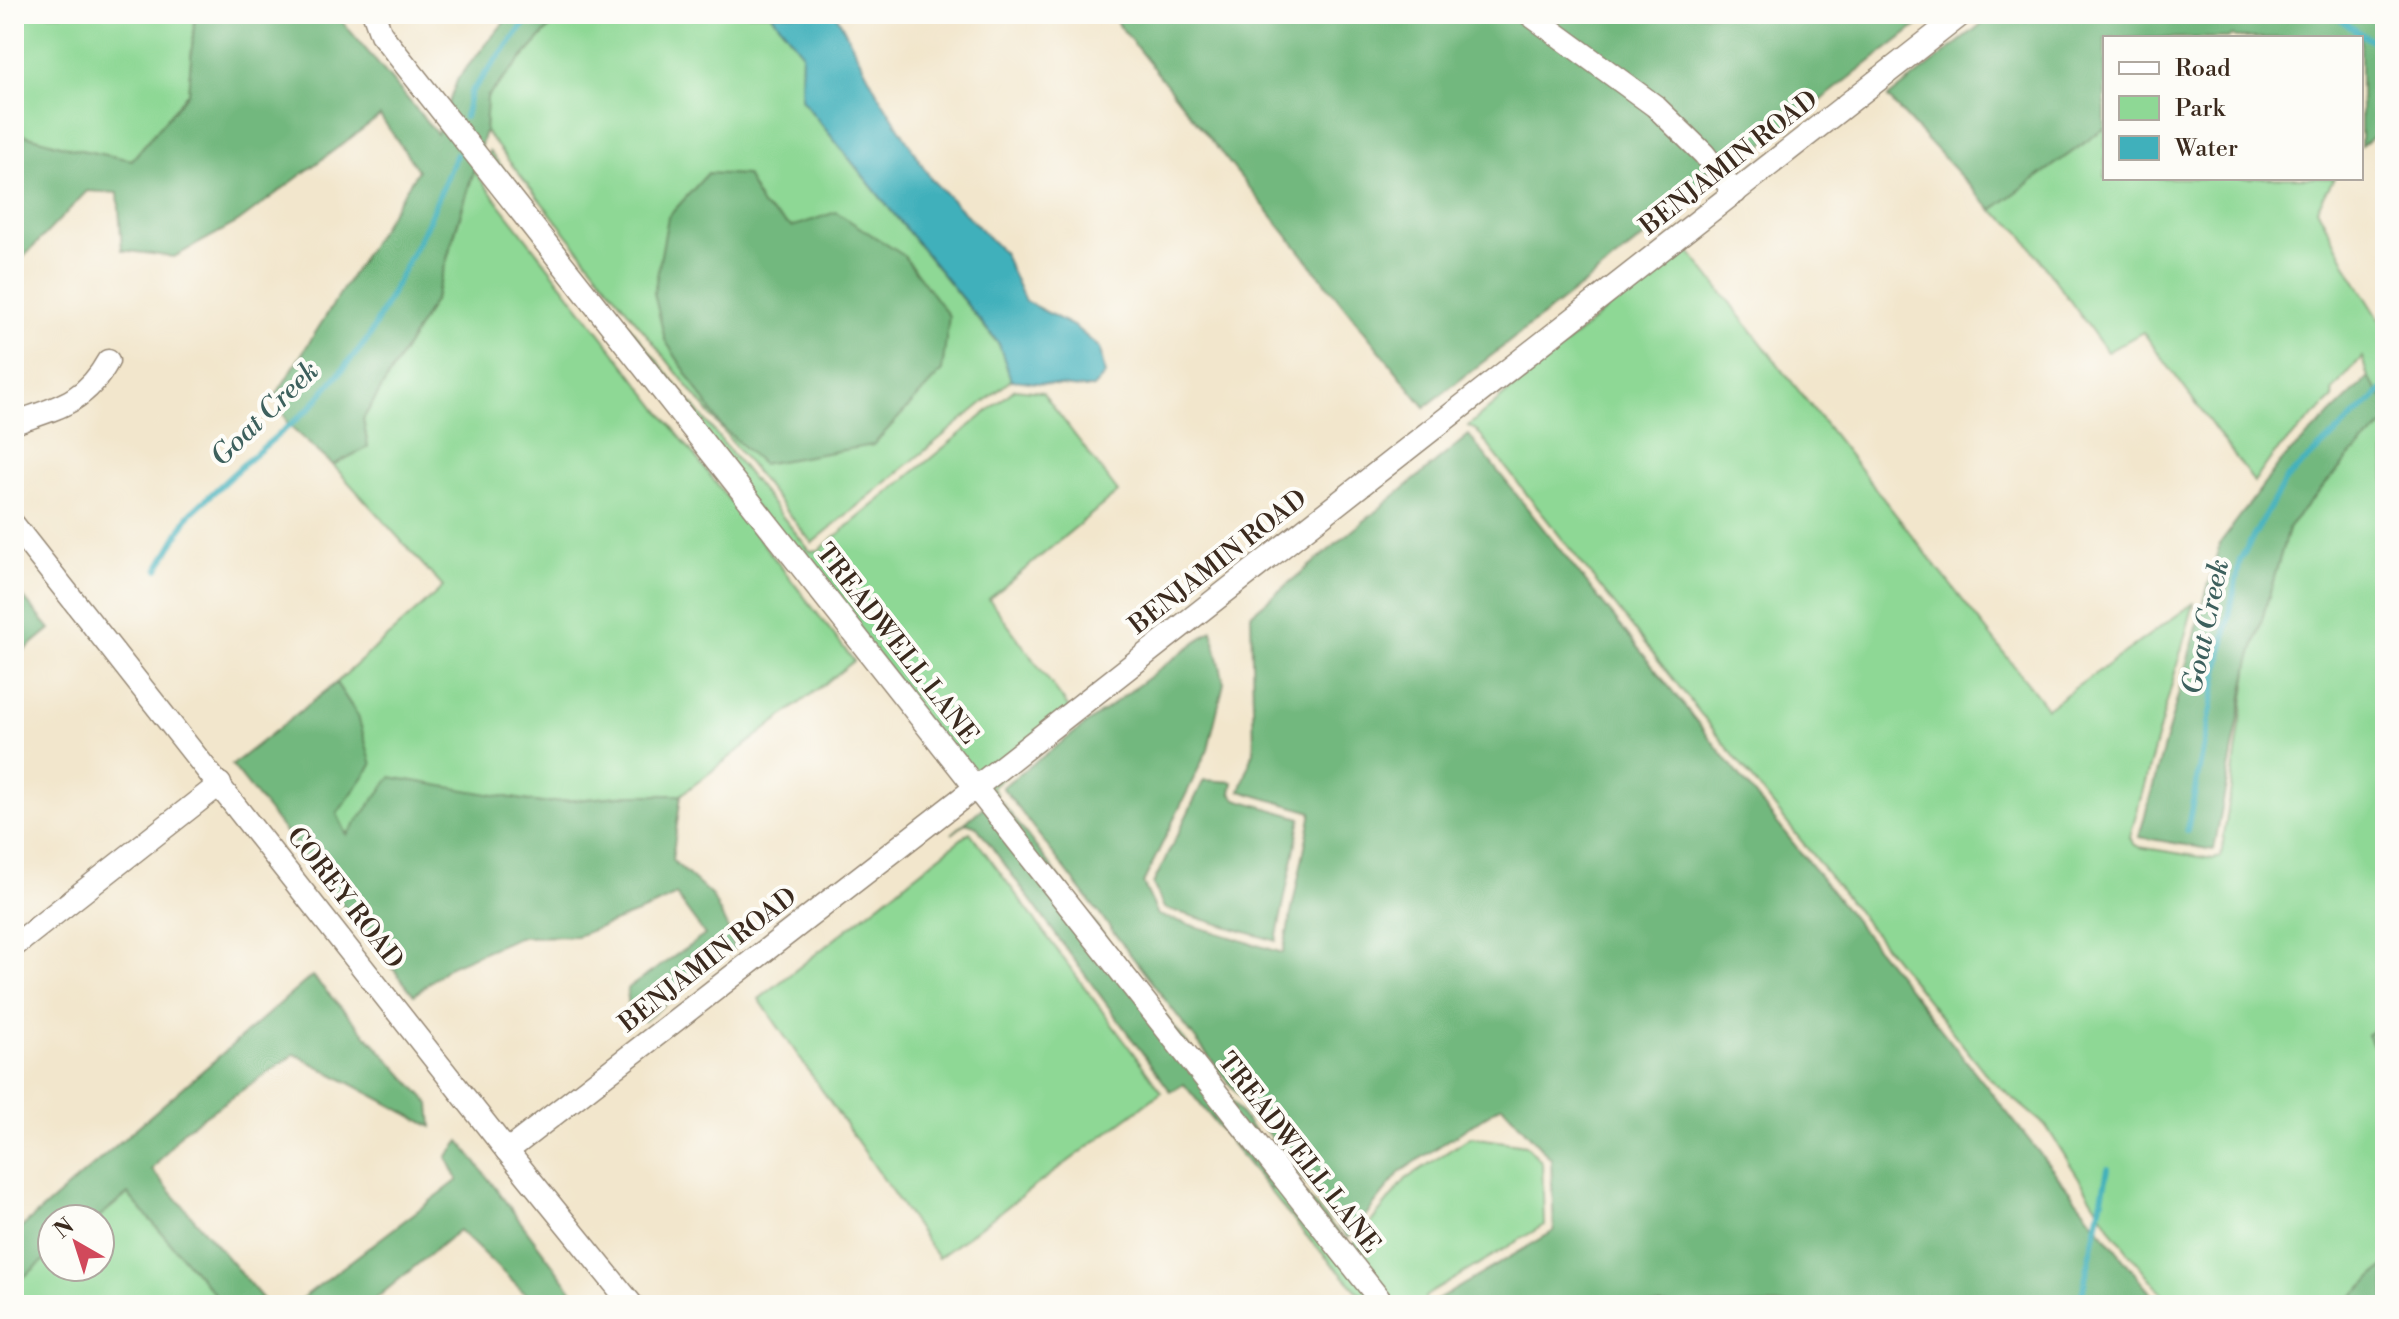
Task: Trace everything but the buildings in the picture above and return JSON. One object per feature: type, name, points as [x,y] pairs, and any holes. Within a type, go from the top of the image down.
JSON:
[{"type":"street","name":"TREADWELL LANE","points":[[374,14],[381,34],[1384,1305]]},
{"type":"street","points":[[1529,14],[1655,106],[1704,154],[1735,193]]},
{"type":"street","name":"BENJAMIN ROAD","points":[[507,1151],[1962,14]]},
{"type":"street","points":[[14,423],[76,399],[98,380],[108,361]]},
{"type":"street","name":"COREY ROAD","points":[[14,525],[632,1305]]},
{"type":"street","points":[[14,946],[220,784]]},
{"type":"green space","points":[[14,14],[195,14],[188,93],[132,160],[75,149],[14,132]]},
{"type":"green space","points":[[195,14],[336,14],[437,134],[458,78],[511,14],[562,14],[487,97],[485,131],[435,299],[363,419],[368,447],[333,465],[288,425],[276,395],[418,170],[380,116],[238,222],[174,257],[122,250],[118,193],[87,191],[14,267],[14,132],[75,149],[132,160],[188,93]]},
{"type":"green space","points":[[562,14],[771,14],[802,52],[801,99],[999,345],[1011,380],[812,543],[485,131],[487,97]]},
{"type":"green space","points":[[1110,14],[1932,14],[1425,407]]},
{"type":"green space","points":[[1994,14],[2385,14],[2385,128],[2363,144],[2363,36],[2103,36],[2103,129],[1992,210],[1888,98]]},
{"type":"green space","points":[[2103,129],[2103,180],[2333,180],[2317,208],[2352,275],[2385,328],[2385,400],[2368,378],[2362,357],[2332,391],[2333,398],[2273,455],[2254,482],[2143,332],[2107,352],[2018,229],[1992,210]]},
{"type":"green space","points":[[489,151],[810,551],[819,550],[1015,389],[1042,392],[1118,492],[989,599],[1077,719],[992,787],[997,795],[989,802],[485,167]]},
{"type":"green space","points":[[474,171],[854,661],[681,795],[631,795],[541,803],[426,784],[348,836],[337,815],[358,716],[336,683],[443,587],[333,465],[368,447],[363,419],[435,299]]},
{"type":"green space","points":[[708,173],[746,175],[762,206],[792,227],[836,212],[903,255],[949,316],[942,371],[873,445],[762,464],[721,426],[665,340],[654,293],[668,217]]},
{"type":"green space","points":[[1684,244],[2047,708],[2194,603],[2130,837],[2133,844],[2139,847],[2213,859],[2221,857],[2249,664],[2289,526],[2353,453],[2385,424],[2385,1018],[2367,1035],[2385,1065],[2385,1266],[2343,1305],[2171,1305],[2115,1235],[2046,1126],[1989,1078],[1476,430],[1468,426]]},
{"type":"green space","points":[[2368,378],[2385,400],[2385,424],[2353,453],[2289,526],[2249,664],[2214,850],[2139,837],[2220,543],[2280,463]]},
{"type":"green space","points":[[1469,435],[2160,1305],[1434,1305],[1434,1302],[1554,1231],[1551,1159],[1502,1105],[1400,1172],[1348,1238],[1002,787],[1212,630],[1224,683],[1208,749],[1143,883],[1158,915],[1283,953],[1312,812],[1240,791],[1254,751],[1251,614]]},
{"type":"green space","points":[[14,586],[50,629],[14,659]]},
{"type":"green space","points":[[336,683],[358,716],[372,765],[337,814],[347,835],[391,777],[541,803],[631,795],[681,795],[672,860],[712,896],[734,949],[644,1021],[629,1010],[627,989],[705,935],[676,895],[577,936],[518,937],[450,966],[414,995],[232,765]]},
{"type":"green space","points":[[1204,780],[1233,782],[1231,793],[1236,799],[1301,818],[1276,941],[1164,908],[1153,884]]},
{"type":"green space","points":[[1000,800],[1291,1179],[1269,1190],[1184,1084],[1171,1092],[977,827],[966,823],[952,834],[989,802]]},
{"type":"green space","points":[[970,832],[1162,1092],[938,1258],[759,999]]},
{"type":"green space","points":[[312,976],[430,1104],[432,1127],[295,1054],[184,1130],[152,1170],[268,1305],[224,1305],[128,1194],[116,1203],[50,1203]]},
{"type":"green space","points":[[2385,1018],[2385,1065],[2367,1035]]},
{"type":"green space","points":[[1470,1137],[1526,1145],[1542,1162],[1544,1225],[1429,1294],[1425,1297],[1425,1305],[1370,1305],[1269,1190],[1291,1179],[1351,1247],[1406,1179]]},
{"type":"green space","points":[[460,1141],[583,1305],[537,1305],[459,1230],[368,1305],[293,1305],[458,1180],[447,1157]]},
{"type":"green space","points":[[128,1194],[224,1305],[14,1305],[14,1285],[36,1267],[36,1283],[116,1283],[116,1203]]},
{"type":"green space","points":[[36,1215],[36,1267],[14,1285],[14,1234]]},
{"type":"green space","points":[[2385,1266],[2385,1305],[2343,1305]]},
{"type":"water","points":[[771,14],[836,14],[878,94],[931,179],[1003,252],[1025,301],[1075,327],[1100,348],[1105,375],[1093,388],[1011,380],[999,344],[801,99],[802,52]]},
{"type":"waterway","name":"Goat Creek","points":[[465,117],[471,92],[532,14]]},
{"type":"waterway","name":"Goat Creek","points":[[2332,14],[2385,50]]},
{"type":"waterway","name":"Goat Creek","points":[[158,569],[189,515],[310,408],[368,339],[429,220],[456,155]]},
{"type":"waterway","name":"Goat Creek","points":[[2187,831],[2240,560],[2286,479],[2385,388]]},
{"type":"waterway","name":"Goat Creek","points":[[2080,1305],[2108,1169]]}]
